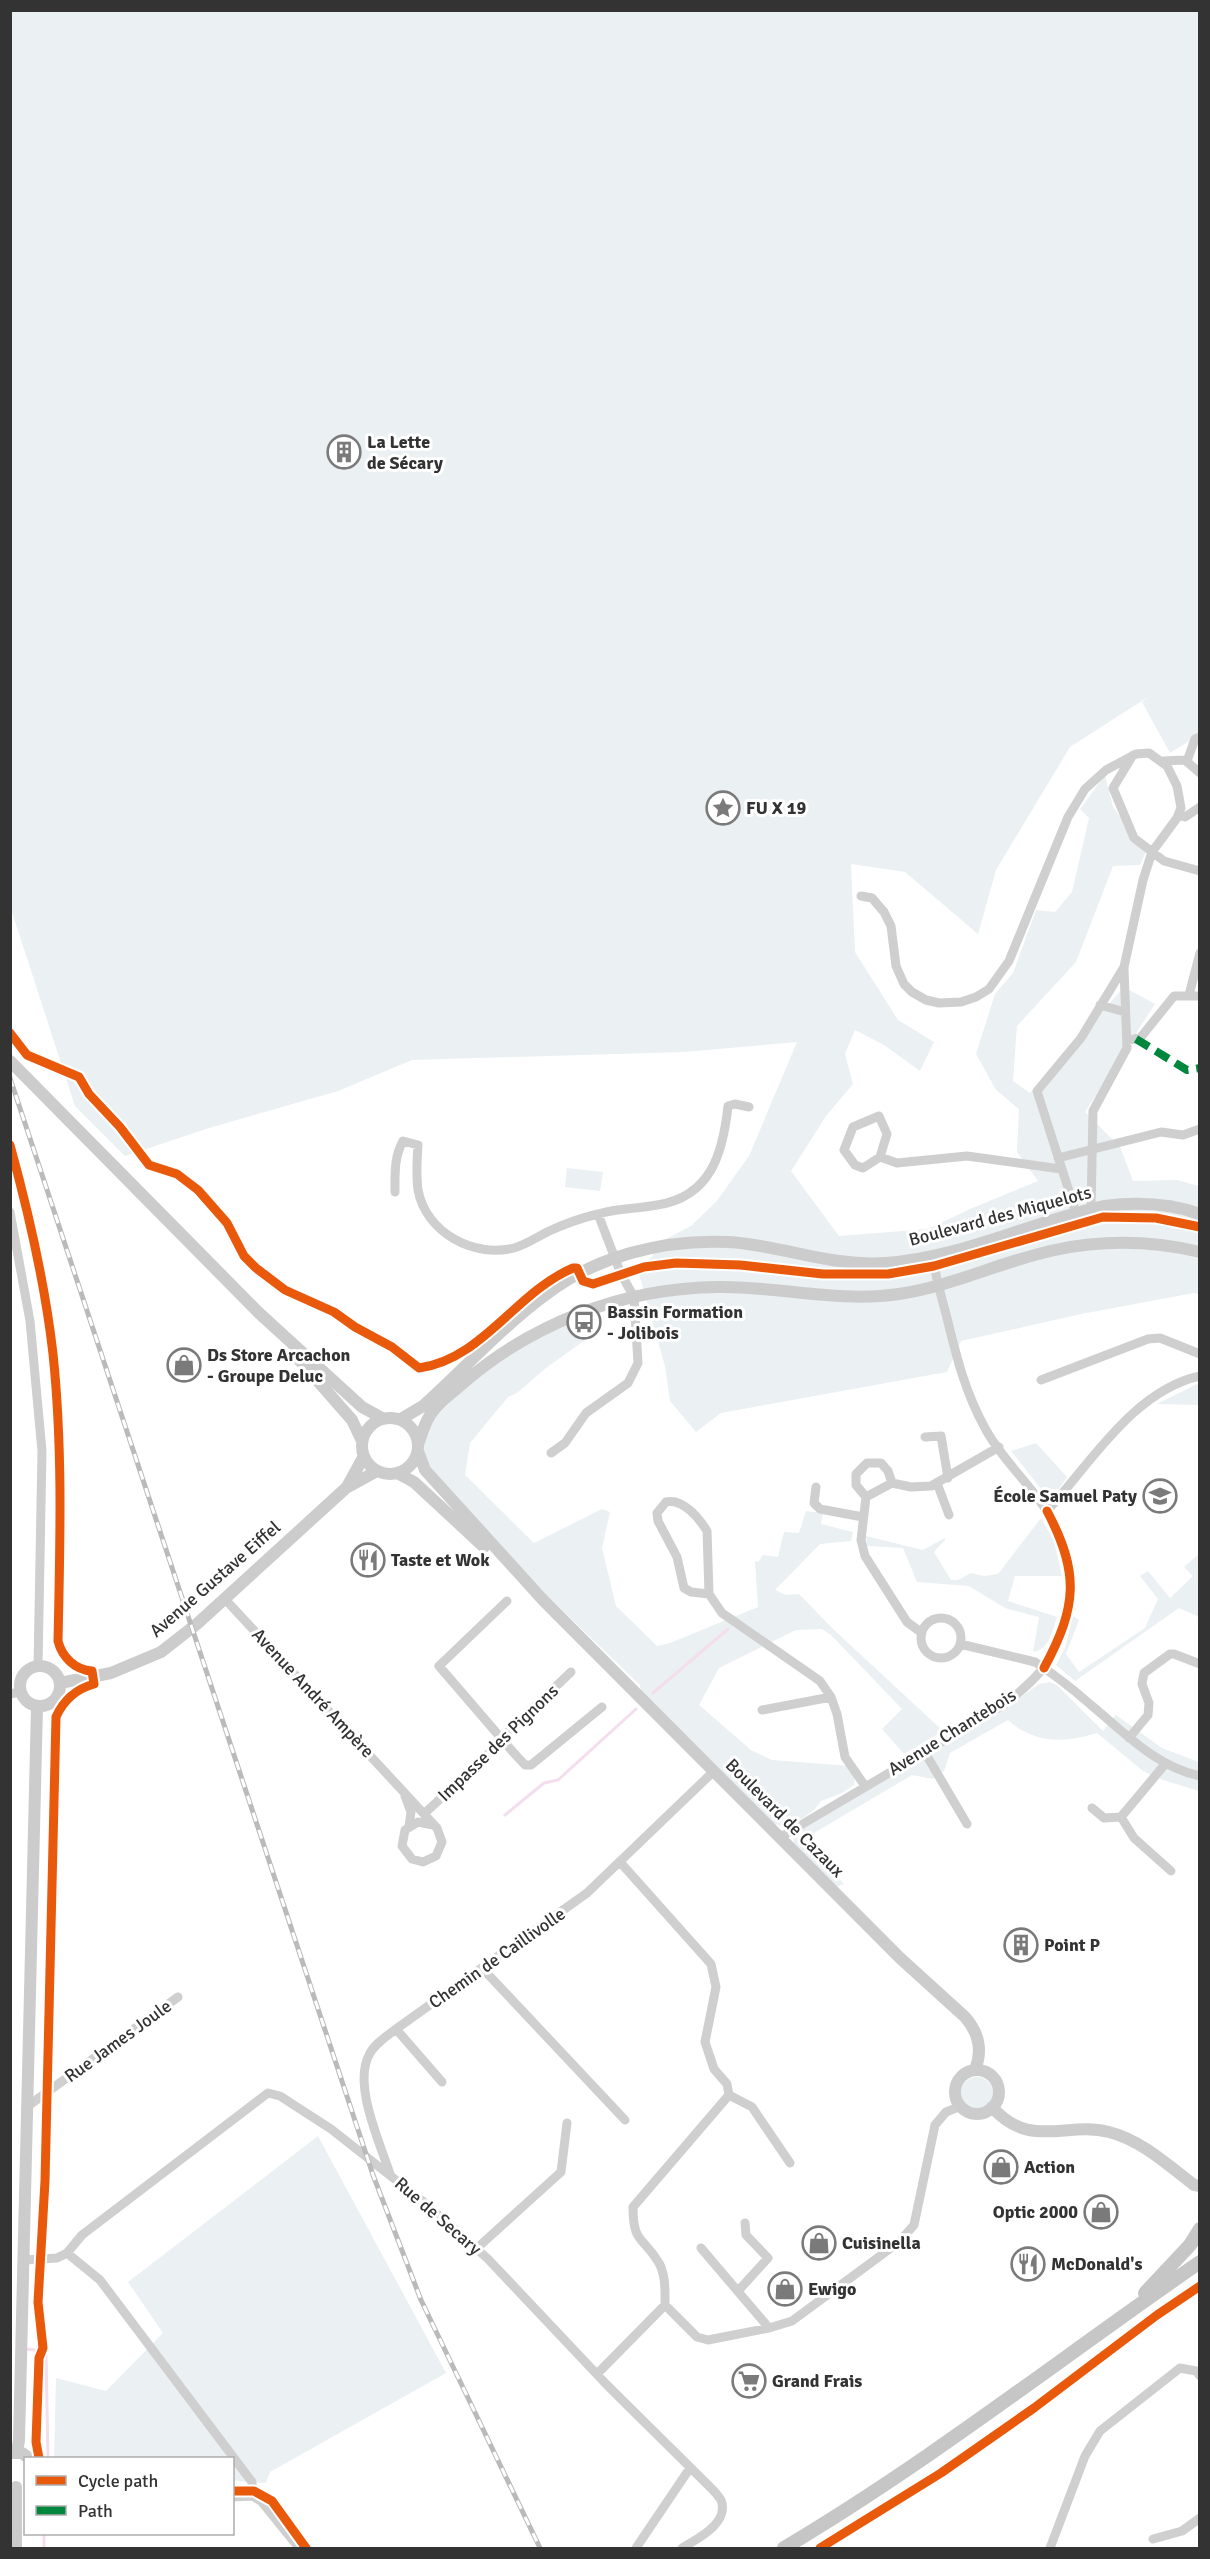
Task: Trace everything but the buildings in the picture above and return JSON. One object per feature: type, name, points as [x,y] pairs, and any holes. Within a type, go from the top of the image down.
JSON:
[{"type":"main road","points":[[10,1061],[259,1313],[362,1407],[382,1418],[401,1419],[413,1428],[418,1447]]},
{"type":"main road","name":"Boulevard des Miquelots","points":[[401,1419],[423,1406],[546,1294],[580,1274],[615,1258],[656,1247],[688,1242],[730,1242],[860,1263],[884,1263],[933,1257],[1076,1213],[1128,1203],[1171,1206],[1200,1214]]},
{"type":"main road","points":[[259,1313],[352,1420],[362,1441],[364,1456],[378,1471],[397,1473],[411,1465],[429,1415],[478,1370],[537,1332],[566,1318],[634,1296],[720,1287],[837,1297],[870,1297],[939,1286],[1056,1250],[1110,1243],[1151,1244],[1200,1252]]},
{"type":"main road","points":[[362,1441],[371,1425],[382,1418]]},
{"type":"main road","name":"Boulevard de Cazaux","points":[[418,1447],[425,1470],[543,1600],[928,1986],[974,2027],[980,2056],[975,2070]]},
{"type":"main road","name":"Avenue Gustave Eiffel","points":[[346,1488],[364,1456]]},
{"type":"main road","name":"Avenue Gustave Eiffel","points":[[60,1683],[111,1673],[161,1652],[346,1488],[378,1471]]},
{"type":"main road","name":"Boulevard de Cazaux","points":[[397,1473],[414,1482],[543,1600]]},
{"type":"main road","points":[[38,1666],[48,1668],[56,1674],[60,1683],[57,1697],[51,1703],[38,1707],[15,1693],[22,1676],[28,1670],[38,1666]]},
{"type":"main road","points":[[14,2453],[20,2440],[38,1707]]},
{"type":"main road","points":[[975,2070],[987,2073],[996,2081],[999,2092],[993,2107],[976,2114],[961,2106],[956,2097],[956,2085],[963,2075],[975,2070]]},
{"type":"main road","points":[[993,2107],[1003,2119],[1025,2129],[1052,2133],[1107,2131],[1122,2136],[1136,2142],[1198,2189]]},
{"type":"main road","points":[[1134,2307],[1190,2245],[1200,2229]]},
{"type":"main road","points":[[784,2548],[915,2465],[998,2408],[1134,2307],[1200,2262]]},
{"type":"main road","points":[[16,2548],[17,2486]]},
{"type":"street","points":[[1187,761],[1195,739],[1200,737]]},
{"type":"street","points":[[861,896],[872,898],[884,912],[891,926],[896,966],[904,984],[912,992],[926,1000],[939,1003],[961,1002],[976,997],[989,989],[1009,961],[1068,817],[1085,789],[1099,775],[1133,755],[1149,753],[1163,761],[1177,786],[1181,808],[1152,852],[1143,880],[1124,967],[1127,1041],[1124,1055],[1092,1111],[1091,1209]]},
{"type":"street","points":[[1133,755],[1113,788],[1134,838],[1164,861],[1200,871]]},
{"type":"street","points":[[1163,761],[1187,761],[1200,773]]},
{"type":"street","points":[[1178,814],[1185,817],[1200,807]]},
{"type":"street","points":[[1189,995],[1200,953]]},
{"type":"street","points":[[1076,1213],[1037,1091],[1081,1038],[1124,967]]},
{"type":"street","points":[[1127,1041],[1141,1037],[1170,999],[1178,995],[1200,996]]},
{"type":"street","points":[[1100,1005],[1125,1012]]},
{"type":"street","points":[[395,1192],[394,1169],[399,1149],[403,1141],[418,1144],[418,1192],[434,1222],[460,1244],[496,1250],[515,1248],[560,1226],[618,1208],[658,1205],[682,1199],[696,1189],[714,1166],[720,1152],[728,1106],[735,1104],[749,1107]]},
{"type":"street","points":[[879,1116],[887,1134],[880,1157],[863,1168],[855,1165],[844,1150],[853,1126],[879,1116]]},
{"type":"street","points":[[1058,1158],[1161,1132],[1183,1135],[1200,1129]]},
{"type":"street","points":[[880,1157],[897,1163],[967,1156],[1061,1169]]},
{"type":"street","points":[[10,1212],[30,1321],[42,1451],[38,1666]]},
{"type":"street","points":[[551,1453],[565,1443],[586,1413],[620,1390],[634,1373],[638,1364],[634,1296],[615,1258],[598,1214]]},
{"type":"street","name":"Avenue Chantebois","points":[[779,1838],[1004,1705],[1044,1668],[1061,1637],[1071,1598],[1068,1566],[1061,1537],[1047,1511],[986,1431],[963,1383],[933,1257]]},
{"type":"street","points":[[1041,1380],[1148,1339],[1160,1338],[1200,1354]]},
{"type":"street","points":[[1047,1511],[1133,1411],[1160,1392],[1187,1379],[1200,1376]]},
{"type":"street","points":[[925,1437],[941,1436],[948,1478]]},
{"type":"street","points":[[866,1497],[892,1483],[911,1487],[931,1486],[999,1448]]},
{"type":"street","points":[[892,1483],[888,1471],[881,1463],[867,1463],[855,1474],[856,1485],[866,1497],[861,1540],[866,1556],[907,1622],[922,1633]]},
{"type":"street","points":[[937,1483],[949,1515]]},
{"type":"street","points":[[816,1487],[814,1503],[820,1509],[864,1517]]},
{"type":"street","points":[[709,1594],[688,1590],[681,1584],[674,1551],[658,1521],[657,1513],[666,1502],[681,1503],[707,1531],[709,1594],[722,1613],[815,1677],[831,1697],[837,1714],[845,1757],[865,1786]]},
{"type":"street","name":"Avenue André Ampère","points":[[224,1598],[402,1788],[440,1832],[441,1847],[436,1856],[423,1862],[412,1859],[402,1846],[403,1835],[409,1826],[411,1812],[402,1788]]},
{"type":"street","points":[[507,1600],[439,1666],[525,1765],[531,1765],[602,1707]]},
{"type":"street","points":[[943,1619],[955,1625],[961,1637],[960,1644],[950,1656],[938,1658],[926,1652],[922,1633],[930,1622],[943,1619]]},
{"type":"street","points":[[960,1644],[1035,1662],[1092,1705],[1149,1755],[1181,1771],[1200,1776]]},
{"type":"street","points":[[1129,1738],[1148,1715],[1149,1703],[1142,1684],[1144,1673],[1170,1654],[1200,1664]]},
{"type":"street","name":"Impasse des Pignons","points":[[424,1813],[504,1739],[508,1732],[571,1672]]},
{"type":"street","points":[[762,1710],[831,1697]]},
{"type":"street","points":[[924,1751],[968,1824]]},
{"type":"street","points":[[1092,1808],[1104,1818],[1121,1817],[1166,1763]]},
{"type":"street","name":"Chemin de Caillivolle","points":[[390,2175],[366,2097],[364,2073],[369,2055],[396,2029],[587,1893],[713,1772]]},
{"type":"street","points":[[1121,1817],[1134,1838],[1171,1871]]},
{"type":"street","points":[[409,1826],[418,1822],[433,1825]]},
{"type":"street","points":[[620,1862],[711,1964],[717,1987],[705,2042],[714,2069],[727,2084],[729,2095]]},
{"type":"street","points":[[482,1968],[625,2120]]},
{"type":"street","name":"Rue James Joule","points":[[28,2106],[178,1997]]},
{"type":"street","points":[[396,2029],[442,2082]]},
{"type":"street","name":"Rue de Secary","points":[[67,2253],[82,2235],[268,2093],[280,2096],[332,2129],[425,2203],[476,2249],[721,2501],[722,2515],[715,2525],[682,2548]]},
{"type":"street","points":[[729,2095],[752,2107],[790,2163]]},
{"type":"street","points":[[597,2374],[665,2305],[666,2283],[659,2263],[637,2236],[633,2226],[633,2207],[729,2095]]},
{"type":"street","points":[[665,2305],[697,2337],[708,2340],[792,2321],[905,2238],[914,2226],[935,2125],[945,2112],[961,2106]]},
{"type":"street","points":[[476,2249],[561,2172],[567,2123]]},
{"type":"street","points":[[738,2291],[768,2258],[746,2235],[745,2223]]},
{"type":"street","points":[[701,2248],[769,2328]]},
{"type":"street","points":[[24,2260],[57,2258],[67,2253],[100,2280],[233,2457]]},
{"type":"street","points":[[1050,2548],[1085,2456],[1100,2431],[1180,2368],[1196,2371],[1200,2376]]},
{"type":"street","points":[[234,2458],[252,2482],[252,2496]]},
{"type":"street","points":[[636,2548],[690,2468]]},
{"type":"street","points":[[234,2497],[252,2496],[267,2507],[299,2548]]},
{"type":"street","points":[[1153,2539],[1182,2531],[1200,2518]]},
{"type":"shaded area","points":[[10,11],[1199,11],[1199,735],[1170,753],[1142,702],[1148,697],[1070,747],[996,870],[978,934],[905,872],[851,864],[855,952],[898,1020],[934,1042],[920,1071],[884,1045],[855,1030],[845,1054],[853,1084],[826,1116],[791,1171],[839,1236],[928,1229],[1038,1181],[1017,1152],[1019,1109],[996,1090],[976,1054],[995,994],[1013,973],[1036,910],[1055,912],[1072,892],[1089,818],[1080,809],[1105,775],[1113,807],[1146,852],[1140,865],[1113,866],[1076,962],[1017,1026],[1013,1081],[1030,1093],[1124,987],[1155,1004],[1085,1112],[1120,1147],[1133,1181],[1177,1180],[1199,1186],[1199,1294],[1194,1293],[1081,1314],[961,1341],[947,1372],[721,1413],[696,1432],[670,1401],[665,1366],[638,1271],[644,1267],[664,1240],[691,1226],[716,1202],[749,1156],[797,1042],[684,1052],[412,1060],[338,1091],[209,1128],[125,1156],[75,1106],[11,909]]},
{"type":"shaded area","points":[[567,1168],[603,1172],[600,1191],[565,1187]]},
{"type":"shaded area","points":[[582,1315],[599,1330],[546,1368],[517,1393],[508,1397],[470,1443],[465,1475],[534,1543],[602,1509],[610,1512],[602,1548],[616,1606],[657,1646],[670,1643],[758,1607],[755,1561],[758,1562],[763,1555],[778,1557],[784,1532],[799,1533],[806,1511],[823,1513],[821,1524],[853,1532],[851,1541],[820,1544],[775,1590],[786,1595],[799,1594],[832,1628],[943,1731],[904,1754],[882,1729],[902,1709],[831,1635],[822,1629],[796,1630],[719,1668],[699,1705],[751,1750],[772,1760],[849,1766],[855,1774],[854,1785],[842,1793],[821,1801],[805,1817],[784,1827],[772,1823],[641,1692],[640,1685],[544,1593],[429,1466],[423,1447],[433,1418],[483,1373],[539,1337]]},
{"type":"shaded area","points":[[1199,1383],[1199,1405],[1157,1404]]},
{"type":"shaded area","points":[[1036,1443],[1067,1477],[1059,1489],[1041,1489],[1011,1451]]},
{"type":"shaded area","points":[[1041,1518],[1054,1541],[1062,1576],[1015,1576],[1008,1601],[1057,1617],[1047,1644],[1033,1652],[1039,1617],[1005,1608],[969,1586],[917,1582],[903,1548],[867,1546],[866,1536],[923,1550],[945,1538],[934,1552],[951,1580],[958,1580],[971,1573],[984,1576],[998,1574]]},
{"type":"shaded area","points":[[1199,1554],[1199,1617],[1179,1608],[1075,1681],[1056,1665],[1065,1648],[1073,1616],[1079,1620],[1066,1654],[1079,1672],[1145,1628],[1158,1599],[1140,1576],[1148,1571],[1170,1598],[1193,1576],[1184,1567]]},
{"type":"shaded area","points":[[1050,1682],[1057,1685],[1103,1731],[1116,1715],[1162,1748],[1199,1762],[1199,1791],[1143,1771],[1097,1733],[1073,1739],[1050,1739],[1028,1734],[1008,1720],[950,1753],[944,1771],[933,1779],[912,1775],[809,1836],[808,1846],[844,1884],[836,1887],[794,1844],[793,1836],[801,1830],[1002,1711],[1039,1684]]},
{"type":"shaded area","points":[[977,2077],[988,2082],[993,2093],[988,2104],[977,2109],[966,2104],[961,2093],[966,2082]]},
{"type":"shaded area","points":[[318,2136],[446,2373],[270,2472],[266,2483],[234,2481],[234,2457],[54,2457],[56,2378],[106,2391],[163,2333],[128,2282]]},
{"type":"waterway","points":[[653,1693],[728,1629]]},
{"type":"waterway","points":[[505,1815],[544,1783],[558,1780],[636,1709]]},
{"type":"waterway","points":[[26,2349],[35,2350],[46,2356],[48,2457]]},
{"type":"waterway","points":[[44,2535],[44,2548]]},
{"type":"railway","points":[[10,1078],[373,2175],[421,2300],[540,2548]]},
{"type":"marked path","points":[[1136,1039],[1187,1070],[1200,1068]]},
{"type":"cycle path","points":[[10,1033],[27,1055],[79,1077],[89,1094],[120,1127],[149,1165],[177,1174],[198,1190],[227,1223],[244,1256],[256,1268],[285,1290],[334,1312],[355,1327],[392,1347],[419,1368],[442,1362],[462,1352],[481,1339],[534,1292],[573,1268],[577,1268],[583,1281],[593,1284],[644,1267],[676,1263],[740,1265],[823,1274],[888,1274],[934,1266],[1103,1217],[1156,1218],[1200,1227]]},
{"type":"cycle path","points":[[10,1145],[36,1249],[53,1354],[60,1461],[58,1641],[70,1662],[92,1671],[94,1684],[71,1696],[56,1717],[45,2181],[38,2302],[43,2348],[39,2358],[36,2442],[39,2457]]},
{"type":"cycle path","points":[[1044,1668],[1063,1626],[1070,1590],[1065,1553],[1047,1511]]},
{"type":"cycle path","points":[[820,2548],[941,2473],[1200,2286]]},
{"type":"cycle path","points":[[234,2491],[254,2491],[272,2501],[306,2548]]},
{"type":"place","name":"La Lette de Sécary","points":[[344,452]]},
{"type":"place","name":"FU X 19","points":[[723,808]]},
{"type":"place","name":"Bassin Formation - Jolibois","points":[[584,1322]]},
{"type":"place","name":"Ds Store Arcachon - Groupe Deluc","points":[[184,1365]]},
{"type":"place","name":"École Samuel Paty","points":[[1160,1496]]},
{"type":"place","name":"Taste et Wok","points":[[368,1560]]},
{"type":"place","name":"Point P","points":[[1021,1945]]},
{"type":"place","name":"Action","points":[[1001,2167]]},
{"type":"place","name":"Optic 2000","points":[[1101,2212]]},
{"type":"place","name":"Cuisinella","points":[[819,2243]]},
{"type":"place","name":"McDonald's","points":[[1028,2264]]},
{"type":"place","name":"Ewigo","points":[[785,2289]]},
{"type":"place","name":"Grand Frais","points":[[749,2381]]}]
